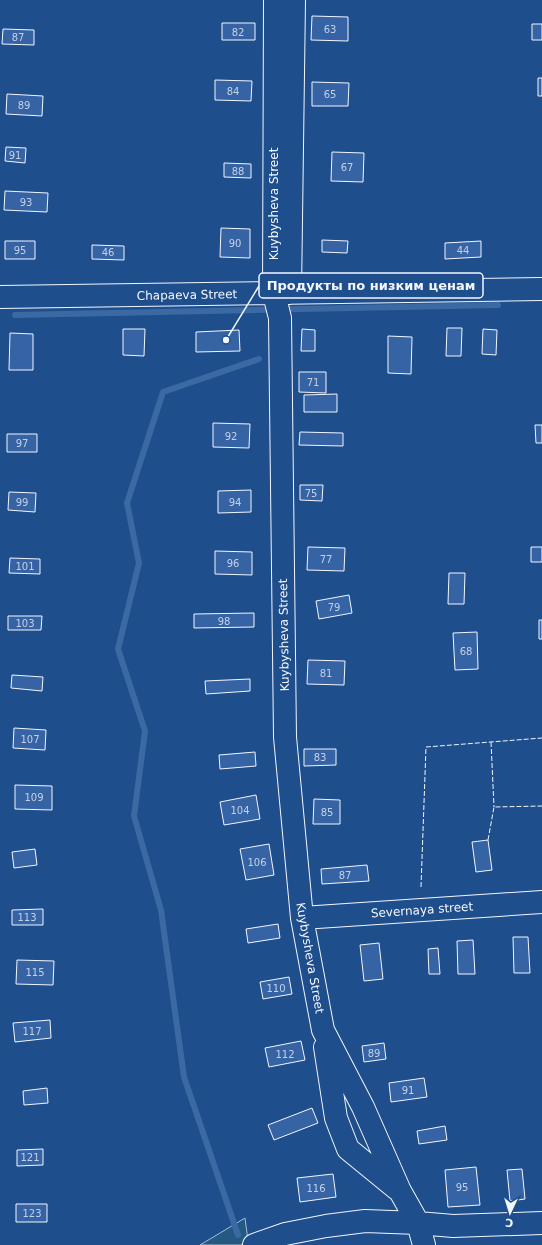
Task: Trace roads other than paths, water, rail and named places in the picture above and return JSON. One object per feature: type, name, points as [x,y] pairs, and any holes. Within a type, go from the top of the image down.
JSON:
[{"type":"street","name":"Kuybysheva Street","points":[[274,0],[282,293],[280,318],[285,736],[302,918],[322,1030],[363,1107],[400,1191],[418,1223],[424,1245]]},
{"type":"street","points":[[282,293],[294,0]]},
{"type":"street","name":"Chapaeva Street","points":[[0,297],[542,289]]},
{"type":"street","name":"Severnaya street","points":[[302,918],[542,902]]},
{"type":"street","points":[[307,946],[342,915]]},
{"type":"street","points":[[322,1030],[336,1118],[348,1148],[400,1191]]},
{"type":"street","points":[[254,1245],[285,1234],[326,1226],[365,1221],[453,1226],[542,1223]]},
{"type":"waterway","points":[[15,315],[498,305]]},
{"type":"waterway","points":[[238,1235],[184,1077],[161,910],[134,816],[145,731],[118,649],[139,563],[127,503],[163,392],[259,359]]},
{"type":"place","name":"Продукты по низким ценам","points":[[226,340]]}]
